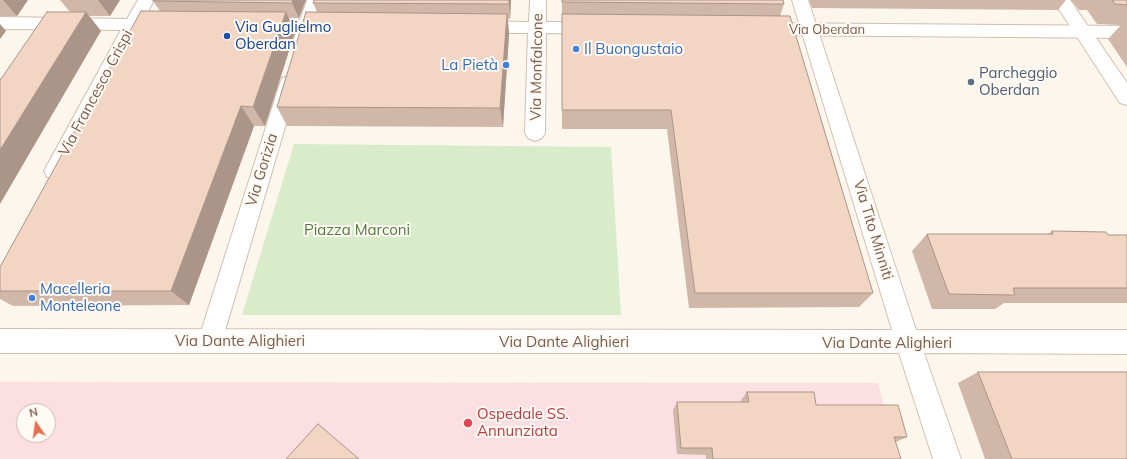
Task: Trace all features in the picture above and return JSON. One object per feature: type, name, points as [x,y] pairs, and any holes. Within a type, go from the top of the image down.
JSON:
[{"type":"street","name":"Via Francesco Crispi","points":[[45,186],[146,0]]},
{"type":"street","name":"Via Gorizia","points":[[210,341],[315,0]]},
{"type":"street","name":"Via Monfalcone","points":[[536,133],[538,0]]},
{"type":"street","name":"Via Tito Minniti","points":[[800,0],[908,343],[947,459]]},
{"type":"street","points":[[1061,0],[1127,98]]},
{"type":"street","points":[[0,23],[180,25]]},
{"type":"street","points":[[243,25],[346,26]]},
{"type":"street","points":[[466,27],[607,28]]},
{"type":"street","name":"Via Oberdan","points":[[746,29],[1127,32]]},
{"type":"street","name":"Via Dante Alighieri","points":[[0,341],[1127,342]]},
{"type":"shaded area","name":"Ospedale SS. Annunziata","points":[[0,382],[878,383],[898,459],[0,459]]},
{"type":"green space","name":"Piazza Marconi","points":[[294,144],[611,147],[621,315],[242,315]]},
{"type":"building","points":[[153,0],[293,0],[292,3]]},
{"type":"building","points":[[314,0],[509,0],[509,4],[313,3]]},
{"type":"building","points":[[562,0],[783,0],[784,4],[562,2]]},
{"type":"building","points":[[1112,0],[1127,0],[1127,5],[1115,4]]},
{"type":"building","points":[[141,11],[286,12],[253,107],[241,106],[171,291],[0,291],[0,267]]},
{"type":"building","points":[[47,12],[86,12],[0,150],[0,79]]},
{"type":"building","points":[[306,12],[507,14],[500,108],[277,107]]},
{"type":"building","points":[[562,14],[790,16],[873,293],[695,293],[671,110],[562,110]]},
{"type":"building","points":[[1052,231],[1106,232],[1108,235],[1127,235],[1127,288],[1013,288],[1015,295],[949,294],[927,234],[1053,234]]},
{"type":"building","points":[[978,372],[1127,372],[1127,459],[1012,459]]},
{"type":"building","points":[[747,392],[814,392],[816,405],[898,405],[907,437],[894,437],[901,459],[713,459],[712,448],[681,448],[677,402],[749,402]]},
{"type":"building","points":[[318,424],[359,459],[286,459]]},
{"type":"place","name":"Via Guglielmo Oberdan","points":[[227,36]]},
{"type":"place","name":"Il Buongustaio","points":[[576,49]]},
{"type":"place","name":"La Pietà","points":[[506,65]]},
{"type":"place","name":"Parcheggio Oberdan","points":[[971,82]]},
{"type":"place","name":"Macelleria Monteleone","points":[[32,298]]},
{"type":"place","name":"Ospedale SS. Annunziata","points":[[468,423]]}]
